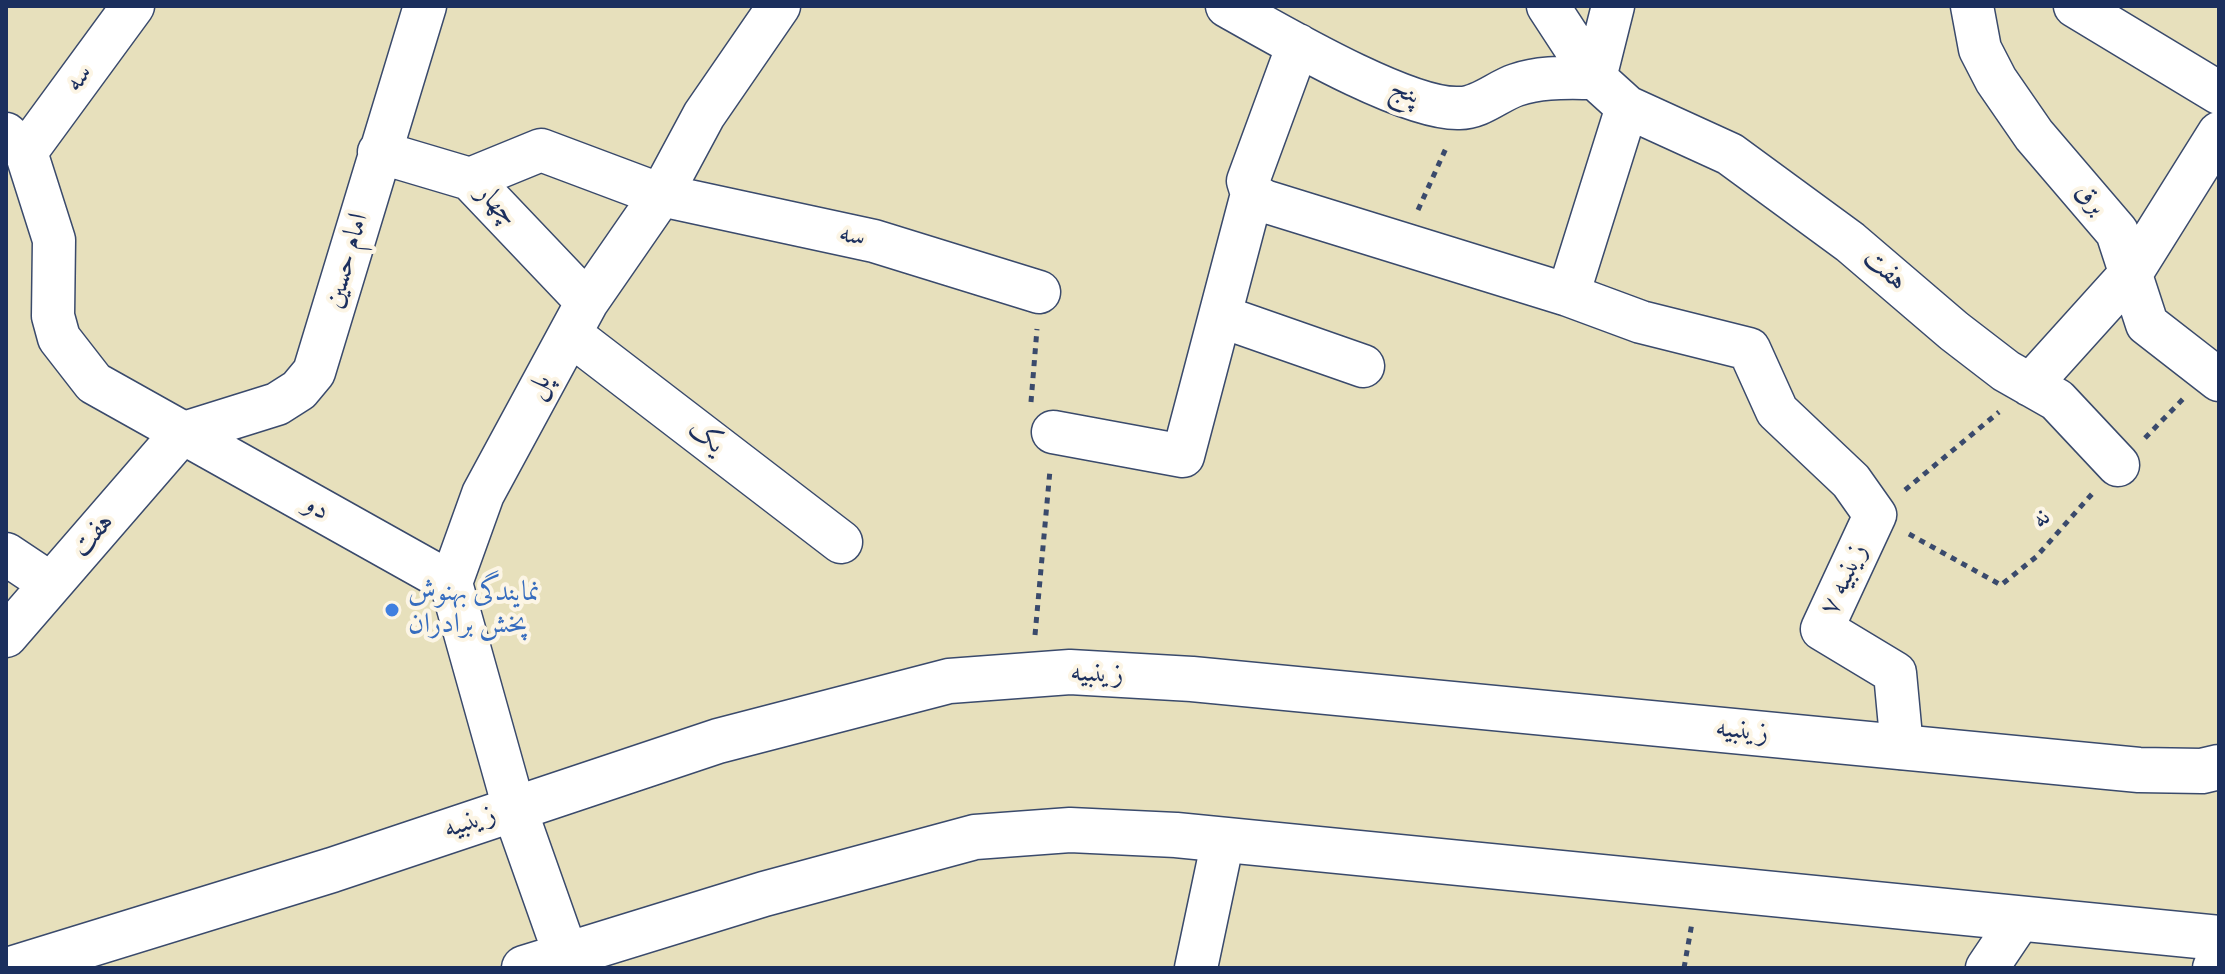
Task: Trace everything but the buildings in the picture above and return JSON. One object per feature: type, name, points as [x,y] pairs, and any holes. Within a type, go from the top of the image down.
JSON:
[{"type":"main road","name":"زینبیه","points":[[14,968],[332,870],[718,741],[949,681],[1070,672],[1192,679],[2139,770],[2202,771],[2219,767]]},
{"type":"main road","points":[[514,808],[570,962]]},
{"type":"main road","points":[[524,968],[570,962],[764,894],[975,837],[1070,830],[1223,840],[2219,938]]},
{"type":"street","name":"سه","points":[[16,143],[133,6]]},
{"type":"street","name":"امام حسین","points":[[181,434],[277,404],[299,390],[314,372],[425,6]]},
{"type":"street","name":"پل","points":[[451,583],[483,494],[578,318],[661,195],[704,115],[779,6]]},
{"type":"street","name":"پنج","points":[[1227,6],[1389,89],[1446,108],[1463,109]]},
{"type":"street","name":"هفت","points":[[1548,6],[1595,78],[1627,107],[1730,154],[1850,242],[1964,339],[2057,400],[2118,465]]},
{"type":"street","points":[[1463,109],[1531,82],[1595,78],[1613,6]]},
{"type":"street","name":"برق","points":[[1972,6],[1980,49],[1996,80],[2034,135],[2117,232],[2132,272],[2138,305],[2147,324],[2214,376]]},
{"type":"street","points":[[2075,6],[2219,93]]},
{"type":"street","points":[[1053,432],[1183,456],[1252,194],[1248,181],[1298,45]]},
{"type":"street","points":[[1568,295],[1627,107]]},
{"type":"street","points":[[2030,385],[2132,272],[2219,133]]},
{"type":"street","name":"دو","points":[[16,143],[54,240],[53,316],[59,338],[94,383],[451,583]]},
{"type":"street","name":"سه","points":[[470,179],[541,150],[661,195],[874,241],[1039,292]]},
{"type":"street","name":"چهار","points":[[379,152],[470,179],[578,318]]},
{"type":"street","points":[[1252,194],[1264,201],[1568,295],[1641,322],[1749,349],[1777,411],[1851,481],[1875,515]]},
{"type":"street","points":[[1220,316],[1363,366]]},
{"type":"street","name":"یک","points":[[578,318],[841,542]]},
{"type":"street","name":"هفت","points":[[6,636],[181,434]]},
{"type":"street","name":"زینبیه ۷","points":[[1875,515],[1822,629],[1895,673],[1902,748]]},
{"type":"street","points":[[6,554],[51,584]]},
{"type":"street","points":[[451,583],[514,808]]},
{"type":"street","points":[[1196,968],[1223,840]]},
{"type":"street","points":[[1987,968],[2020,919]]},
{"type":"street","points":[[2214,968],[2219,956]]},
{"type":"path","points":[[1403,244],[1463,109]]},
{"type":"path","points":[[1031,675],[1053,432],[1031,413],[1039,292]]},
{"type":"path","name":"نه","points":[[1875,515],[2001,585],[2036,557],[2118,465],[2214,376]]},
{"type":"path","points":[[1875,515],[2030,385]]},
{"type":"place","name":"نمایندگی بهنوش پخش برادران","points":[[392,610]]}]
